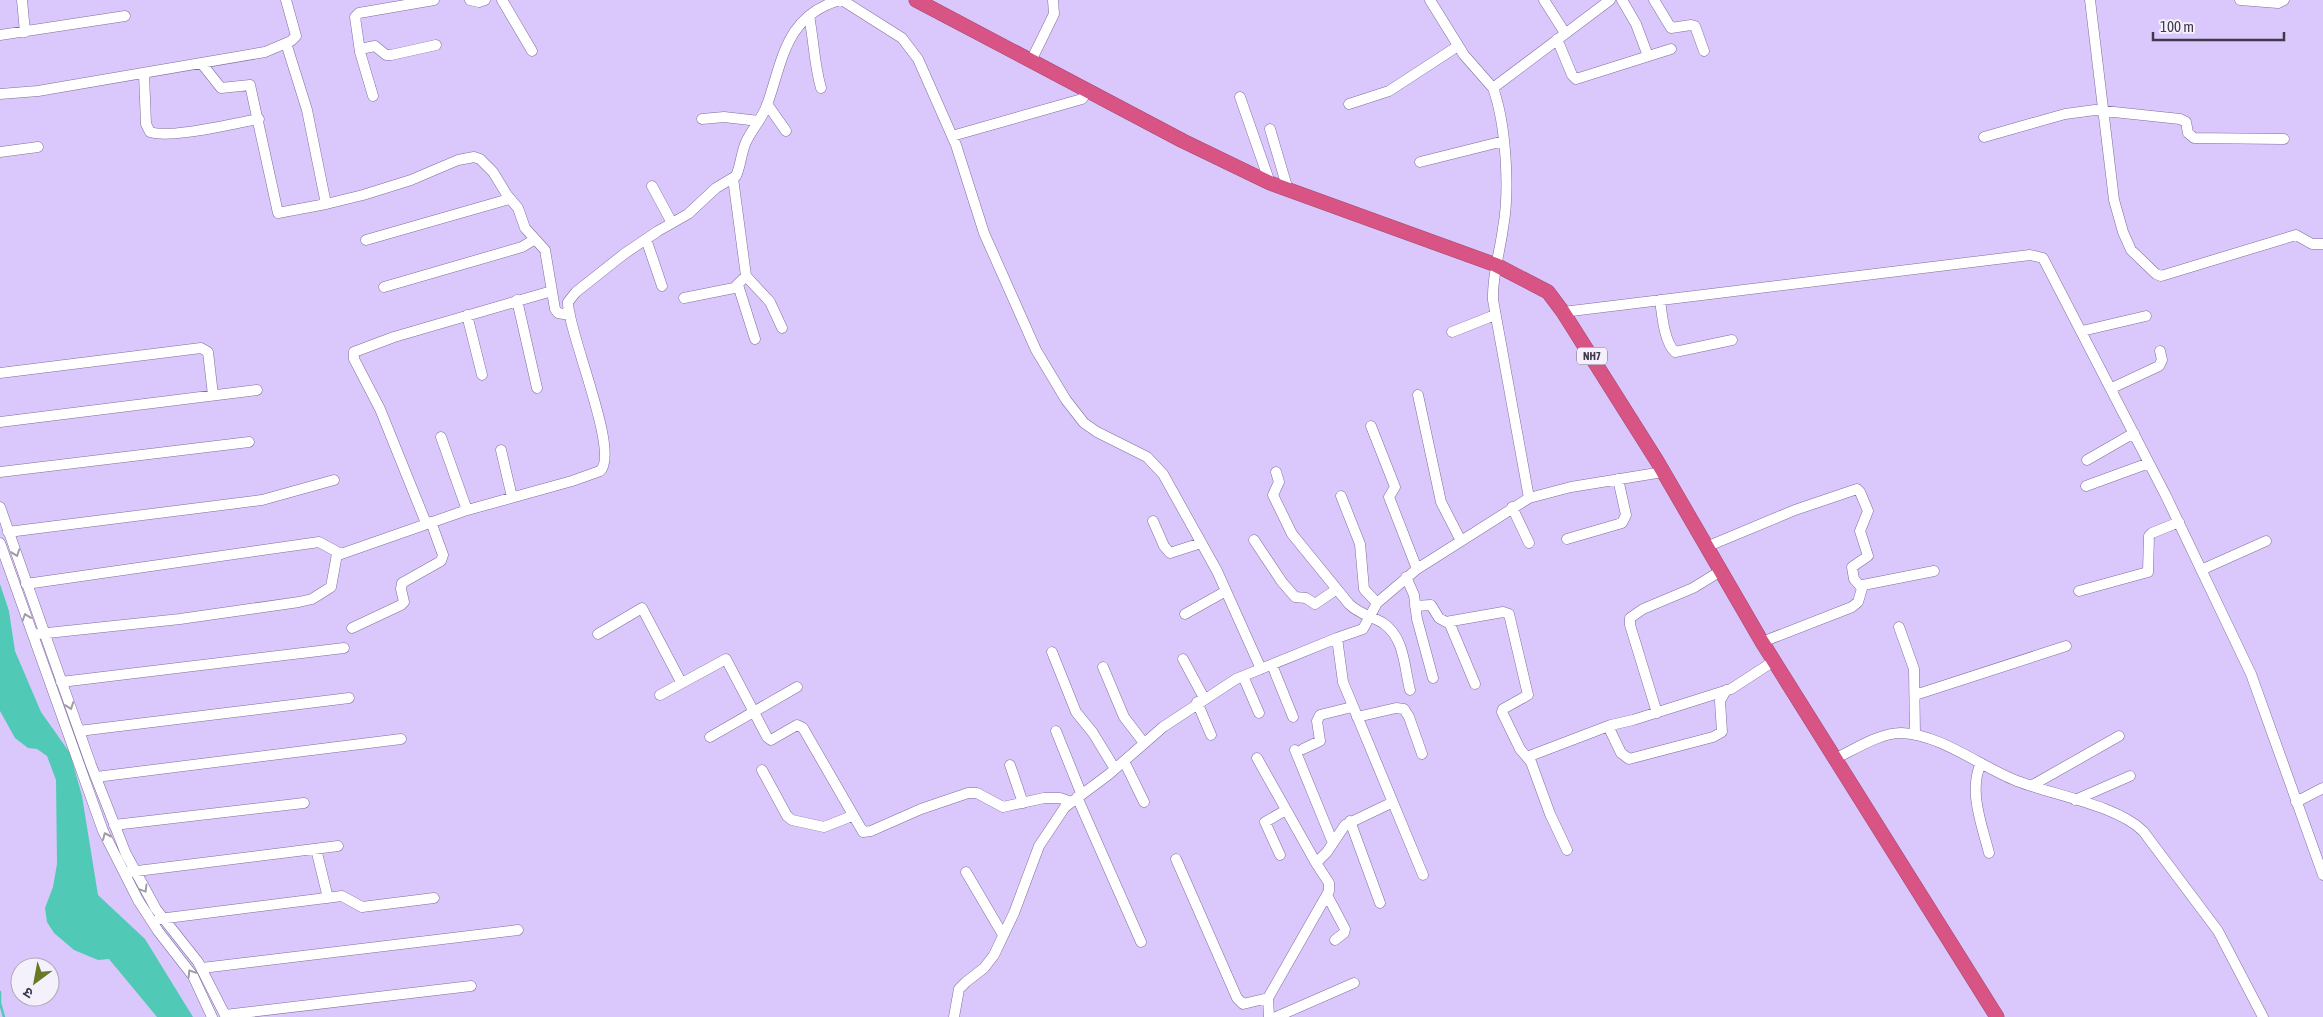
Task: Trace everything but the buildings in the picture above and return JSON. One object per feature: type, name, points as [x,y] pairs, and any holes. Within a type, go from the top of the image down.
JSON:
[{"type":"highway","name":"NH7","points":[[916,0],[1031,61],[1087,94],[1270,183],[1496,265],[1548,292],[1563,312],[1663,472],[1719,572],[1996,1017]]},
{"type":"street","points":[[22,0],[25,32]]},
{"type":"street","points":[[0,94],[38,91],[248,56],[294,39],[297,32],[286,0]]},
{"type":"street","points":[[373,96],[360,49],[354,20],[356,15],[434,0]]},
{"type":"street","points":[[470,0],[479,2],[485,0]]},
{"type":"street","points":[[502,0],[532,51]]},
{"type":"street","points":[[26,584],[319,542],[326,544],[337,554],[346,553],[467,510],[594,473],[603,468],[605,464],[602,434],[590,383],[568,307],[570,297],[646,239],[688,214],[716,188],[733,178],[737,173],[745,144],[767,104],[786,45],[798,26],[809,16],[821,7],[841,0],[895,33],[911,48],[918,59],[952,136],[984,233],[1036,350],[1066,400],[1084,423],[1147,457],[1155,464],[1202,543],[1261,669]]},
{"type":"street","points":[[1031,61],[1054,14],[1053,0]]},
{"type":"street","points":[[1430,0],[1458,46],[1493,88],[1501,111],[1504,141],[1505,211],[1492,285],[1495,315],[1519,433],[1529,498]]},
{"type":"street","points":[[1544,0],[1561,36],[1572,75],[1576,79],[1671,49]]},
{"type":"street","points":[[1493,88],[1610,0]]},
{"type":"street","points":[[1622,0],[1636,24],[1648,56]]},
{"type":"street","points":[[1654,0],[1670,28],[1690,24],[1695,26],[1704,51]]},
{"type":"street","points":[[2090,0],[2112,190],[2123,232],[2134,254],[2158,275],[2166,275],[2296,235],[2312,244],[2323,244]]},
{"type":"street","points":[[2240,0],[2278,3],[2284,0]]},
{"type":"street","points":[[0,35],[125,16]]},
{"type":"street","points":[[809,16],[815,42],[815,65],[821,88]]},
{"type":"street","points":[[286,43],[307,110],[326,204]]},
{"type":"street","points":[[360,49],[375,46],[386,55],[391,55],[436,45]]},
{"type":"street","points":[[1349,104],[1389,91],[1458,46]]},
{"type":"street","points":[[202,64],[221,88],[250,85],[259,119],[278,213],[326,204],[373,192],[411,180],[458,160],[474,157],[486,163],[493,172],[509,199],[520,211],[525,228],[545,250],[556,311],[570,315]]},
{"type":"street","points":[[144,74],[146,124],[150,132],[161,134],[259,119]]},
{"type":"street","points":[[952,136],[1087,94]]},
{"type":"street","points":[[1240,97],[1270,183]]},
{"type":"street","points":[[767,104],[786,131]]},
{"type":"street","points":[[1984,137],[2065,114],[2103,111],[2180,119],[2186,122],[2188,133],[2194,138],[2284,139]]},
{"type":"street","points":[[702,119],[724,117],[759,121]]},
{"type":"street","points":[[1270,130],[1288,190]]},
{"type":"street","points":[[1420,162],[1504,141]]},
{"type":"street","points":[[0,152],[38,147]]},
{"type":"street","points":[[733,178],[746,276],[770,302],[782,328]]},
{"type":"street","points":[[652,186],[672,223]]},
{"type":"street","points":[[366,240],[509,199]]},
{"type":"street","points":[[384,287],[522,247],[535,238]]},
{"type":"street","points":[[646,239],[662,286]]},
{"type":"street","points":[[1563,312],[2036,255],[2043,258],[2150,463],[2250,674],[2296,802],[2320,859],[2323,874]]},
{"type":"street","points":[[684,298],[738,285],[746,276]]},
{"type":"street","points":[[738,285],[755,339]]},
{"type":"street","points":[[352,628],[401,606],[404,602],[401,589],[402,583],[441,561],[443,555],[380,409],[354,355],[357,350],[517,300],[552,291]]},
{"type":"street","points":[[517,300],[537,388]]},
{"type":"street","points":[[1660,300],[1666,332],[1675,352],[1732,340]]},
{"type":"street","points":[[468,315],[482,375]]},
{"type":"street","points":[[1452,332],[1495,315]]},
{"type":"street","points":[[2082,331],[2146,316]]},
{"type":"street","points":[[0,373],[201,348],[208,352],[213,395]]},
{"type":"street","points":[[2112,388],[2159,366],[2162,360],[2160,351]]},
{"type":"street","points":[[0,422],[257,390]]},
{"type":"street","points":[[1418,395],[1441,502],[1460,539]]},
{"type":"street","points":[[1371,426],[1395,487],[1389,497],[1416,569]]},
{"type":"street","points":[[2087,460],[2134,433]]},
{"type":"street","points":[[441,437],[467,510]]},
{"type":"street","points":[[0,472],[249,442]]},
{"type":"street","points":[[501,450],[512,497]]},
{"type":"street","points":[[2086,486],[2150,463]]},
{"type":"street","points":[[1276,472],[1279,482],[1273,495],[1286,524],[1354,609],[1387,627],[1398,641],[1404,658],[1410,690]]},
{"type":"street","points":[[954,1017],[962,985],[989,963],[1003,935],[1038,846],[1056,818],[1076,797],[1115,769],[1162,726],[1201,700],[1243,676],[1338,638],[1359,632],[1368,623],[1377,603],[1416,569],[1460,539],[1529,498],[1549,491],[1663,472]]},
{"type":"street","points":[[1567,539],[1622,524],[1626,515],[1618,479]]},
{"type":"street","points":[[8,532],[262,500],[334,480]]},
{"type":"street","points":[[1706,547],[1795,510],[1857,489],[1868,511],[1860,531],[1868,556],[1852,567],[1852,576],[1861,587]]},
{"type":"street","points":[[1341,496],[1360,544],[1364,589],[1377,603]]},
{"type":"street","points":[[0,507],[61,682],[114,825],[129,872],[151,921],[193,976],[212,1017]]},
{"type":"street","points":[[1512,507],[1529,543]]},
{"type":"street","points":[[1153,521],[1164,546],[1170,553],[1202,543]]},
{"type":"street","points":[[2079,591],[2148,572],[2147,553],[2150,534],[2179,522]]},
{"type":"street","points":[[1254,540],[1282,582],[1295,597],[1306,598],[1315,604],[1337,589]]},
{"type":"street","points":[[2201,570],[2266,541]]},
{"type":"street","points":[[0,543],[103,831],[129,872],[202,968],[226,1016],[471,986]]},
{"type":"street","points":[[32,634],[180,619],[312,599],[331,587],[337,554]]},
{"type":"street","points":[[1861,587],[1934,571]]},
{"type":"street","points":[[1657,712],[1630,625],[1630,618],[1642,609],[1693,588],[1719,572]]},
{"type":"street","points":[[1406,577],[1414,595],[1416,619],[1433,678]]},
{"type":"street","points":[[1762,642],[1852,607],[1858,602],[1861,587]]},
{"type":"street","points":[[1186,614],[1226,592]]},
{"type":"street","points":[[1415,606],[1431,605],[1443,622],[1502,612],[1509,614],[1528,696],[1503,708],[1502,712],[1527,757],[1567,850]]},
{"type":"street","points":[[598,634],[642,608],[681,682]]},
{"type":"street","points":[[1449,622],[1475,684]]},
{"type":"street","points":[[1899,627],[1913,665],[1915,734]]},
{"type":"street","points":[[1338,638],[1343,682],[1391,803],[1423,875]]},
{"type":"street","points":[[1915,695],[2066,646]]},
{"type":"street","points":[[61,682],[344,648]]},
{"type":"street","points":[[1052,652],[1076,712],[1093,733],[1115,769]]},
{"type":"street","points":[[660,694],[726,659],[752,713],[768,739],[797,725],[803,728],[852,816],[860,829],[867,832],[968,793],[977,793],[1003,807],[1052,798],[1076,797]]},
{"type":"street","points":[[1184,659],[1201,700],[1211,735]]},
{"type":"street","points":[[1527,757],[1608,726],[1726,690],[1774,661]]},
{"type":"street","points":[[1272,665],[1293,717]]},
{"type":"street","points":[[1103,667],[1124,716],[1144,743]]},
{"type":"street","points":[[1243,676],[1259,713]]},
{"type":"street","points":[[710,737],[796,688]]},
{"type":"street","points":[[1608,726],[1621,753],[1629,760],[1713,737],[1722,732],[1720,701],[1726,690]]},
{"type":"street","points":[[79,731],[349,698]]},
{"type":"street","points":[[1333,842],[1299,750],[1320,740],[1317,722],[1320,715],[1352,706]]},
{"type":"street","points":[[1357,717],[1396,708],[1404,710],[1409,717],[1422,754]]},
{"type":"street","points":[[1056,731],[1076,797],[1141,942]]},
{"type":"street","points":[[1834,759],[1889,734],[1915,734],[2031,786],[2126,819],[2143,831],[2218,931],[2263,1017]]},
{"type":"street","points":[[2031,786],[2119,736]]},
{"type":"street","points":[[96,777],[401,739]]},
{"type":"street","points":[[1257,758],[1329,883],[1327,895],[1268,998],[1269,1017]]},
{"type":"street","points":[[1124,761],[1144,802]]},
{"type":"street","points":[[1981,763],[1976,776],[1976,798],[1989,853]]},
{"type":"street","points":[[1010,765],[1023,803]]},
{"type":"street","points":[[762,770],[787,816],[792,820],[824,828],[852,816]]},
{"type":"street","points":[[2075,800],[2130,776]]},
{"type":"street","points":[[2296,802],[2323,788]]},
{"type":"street","points":[[114,825],[304,802]]},
{"type":"street","points":[[1316,863],[1350,821],[1391,803]]},
{"type":"street","points":[[1280,855],[1265,822],[1286,810]]},
{"type":"street","points":[[1350,821],[1380,903]]},
{"type":"street","points":[[129,872],[338,846]]},
{"type":"street","points":[[316,848],[328,898]]},
{"type":"street","points":[[1176,859],[1236,998],[1243,1004],[1268,998]]},
{"type":"street","points":[[966,872],[1003,935]]},
{"type":"street","points":[[1327,895],[1345,929],[1344,933],[1334,940]]},
{"type":"street","points":[[151,921],[328,898],[345,897],[358,907],[434,898]]},
{"type":"street","points":[[202,968],[518,930]]},
{"type":"street","points":[[1276,1017],[1354,983]]},
{"type":"shaded area","points":[[0,584],[9,611],[15,651],[41,712],[70,753],[82,796],[98,895],[145,939],[193,1017],[157,1017],[109,959],[98,960],[74,950],[54,933],[47,922],[45,908],[53,887],[57,864],[56,780],[47,756],[37,749],[28,748],[15,738],[0,711]]},
{"type":"waterway","points":[[0,992],[0,1003],[4,1017]]}]
